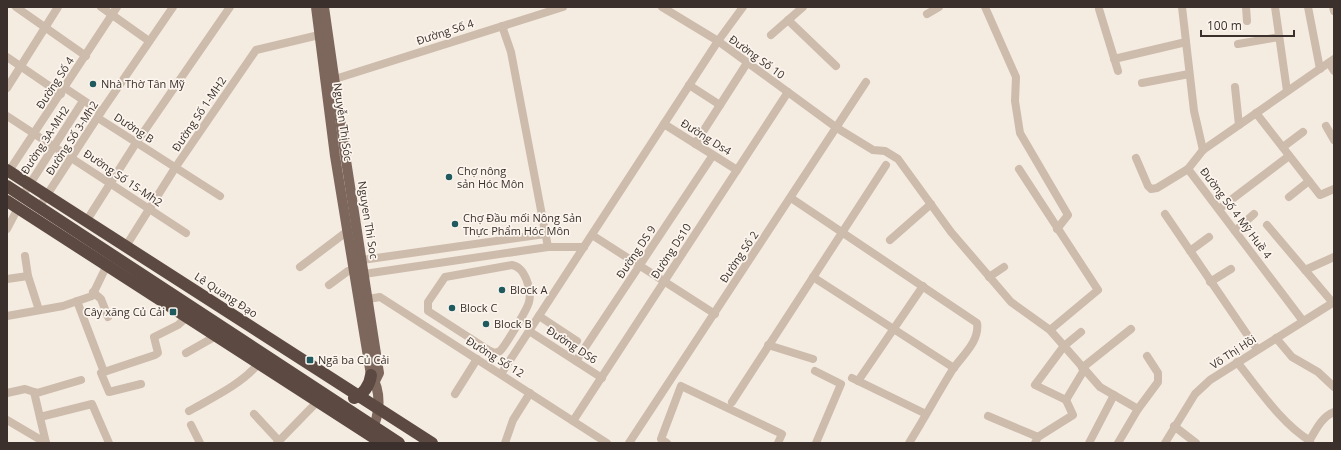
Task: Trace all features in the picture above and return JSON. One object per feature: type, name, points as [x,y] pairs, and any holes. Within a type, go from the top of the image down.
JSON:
[{"type":"highway","name":"Lê Quang Đạo","points":[[8,173],[355,398]]},
{"type":"highway","name":"Lê Quang Đạo","points":[[7,186],[399,443]]},
{"type":"highway","name":"Lê Quang Đạo","points":[[45,198],[87,220],[355,398],[382,443]]},
{"type":"highway","name":"Lê Quang Đạo","points":[[7,201],[317,402],[418,443]]},
{"type":"highway","points":[[355,398],[373,378]]},
{"type":"highway","name":"Lê Quang Đạo","points":[[373,426],[432,443]]},
{"type":"main road","name":"Nguyễn Thị Sóc","points":[[316,7],[335,156],[349,230],[360,272],[373,378]]},
{"type":"main road","name":"Nguyen Thi Soc","points":[[324,7],[362,260],[360,272],[368,299],[379,373],[373,378],[373,426]]},
{"type":"street","points":[[16,7],[86,56]]},
{"type":"street","points":[[7,88],[58,7]]},
{"type":"street","points":[[101,7],[149,41]]},
{"type":"street","name":"Đường Số 4","points":[[8,173],[117,7]]},
{"type":"street","name":"Đường Số 3-Mh2","points":[[45,198],[173,7]]},
{"type":"street","points":[[87,220],[136,143],[230,7]]},
{"type":"street","name":"Đường Số 4","points":[[335,79],[563,7]]},
{"type":"street","name":"Đường Số 10","points":[[662,7],[718,41],[837,128],[873,150],[885,151],[898,159],[951,232],[1011,302],[1050,330],[1100,387],[1138,409]]},
{"type":"street","points":[[502,374],[689,85],[718,41],[743,7]]},
{"type":"street","points":[[772,35],[803,7]]},
{"type":"street","points":[[926,14],[939,7]]},
{"type":"street","points":[[985,7],[1016,77],[1015,101],[1020,133],[1068,215],[1057,229]]},
{"type":"street","points":[[1182,7],[1194,111],[1203,150]]},
{"type":"street","points":[[1246,7],[1248,21]]},
{"type":"street","points":[[1275,7],[1287,92]]},
{"type":"street","points":[[1308,7],[1320,69]]},
{"type":"street","points":[[1333,7],[1334,11]]},
{"type":"street","points":[[1102,8],[1118,71]]},
{"type":"street","points":[[788,20],[836,66]]},
{"type":"street","points":[[502,26],[511,52],[548,247]]},
{"type":"street","name":"Đường Số 1-MH2","points":[[126,246],[175,168],[256,50],[319,35]]},
{"type":"street","points":[[1238,44],[1279,37]]},
{"type":"street","points":[[1114,59],[1186,42]]},
{"type":"street","name":"Dường B","points":[[7,57],[63,91],[83,101],[136,143],[220,196]]},
{"type":"street","points":[[1331,61],[1334,71]]},
{"type":"street","name":"Đường Số 4 Mỹ Huề 4","points":[[1303,321],[1188,169],[1203,150],[1331,61]]},
{"type":"street","points":[[695,144],[747,63]]},
{"type":"street","points":[[1142,83],[1189,74]]},
{"type":"street","name":"Đường Số 2","points":[[629,443],[866,82]]},
{"type":"street","points":[[689,85],[720,105]]},
{"type":"street","points":[[1235,87],[1239,125]]},
{"type":"street","name":"Đường Ds10","points":[[573,421],[788,92]]},
{"type":"street","name":"Đường 3A-MH2","points":[[28,187],[83,101]]},
{"type":"street","points":[[1256,113],[1320,195],[1334,189]]},
{"type":"street","name":"Đường Số 15-Mh2","points":[[7,116],[186,233]]},
{"type":"street","name":"Đường Ds4","points":[[664,124],[737,170]]},
{"type":"street","points":[[1326,126],[1334,140]]},
{"type":"street","points":[[1282,147],[1303,132]]},
{"type":"street","name":"Đường DS 9","points":[[576,361],[713,155]]},
{"type":"street","points":[[1219,209],[1290,156]]},
{"type":"street","points":[[1136,158],[1148,186],[1152,189],[1160,187],[1188,169]]},
{"type":"street","points":[[732,402],[886,165]]},
{"type":"street","points":[[1019,169],[1098,290],[1050,330]]},
{"type":"street","points":[[1289,197],[1308,181]]},
{"type":"street","points":[[791,198],[977,323],[977,330],[969,348],[954,368],[909,443]]},
{"type":"street","points":[[890,240],[931,204]]},
{"type":"street","points":[[7,229],[18,208]]},
{"type":"street","points":[[1165,214],[1257,349]]},
{"type":"street","points":[[1235,231],[1254,214]]},
{"type":"street","points":[[1267,225],[1333,302]]},
{"type":"street","points":[[300,267],[349,230]]},
{"type":"street","points":[[362,260],[545,234]]},
{"type":"street","points":[[592,235],[715,314]]},
{"type":"street","points":[[1190,251],[1209,237]]},
{"type":"street","points":[[465,245],[468,258]]},
{"type":"street","points":[[329,285],[348,271],[360,272],[548,247],[584,247]]},
{"type":"street","points":[[503,253],[506,266]]},
{"type":"street","points":[[25,256],[28,276],[39,310]]},
{"type":"street","points":[[1305,270],[1334,257]]},
{"type":"street","points":[[441,262],[445,277]]},
{"type":"street","points":[[7,316],[63,306],[92,296],[107,266]]},
{"type":"street","points":[[506,266],[517,266],[522,271],[527,285],[529,301],[501,350],[493,352],[429,312],[428,302],[445,277],[506,266]]},
{"type":"street","points":[[989,277],[1004,267]]},
{"type":"street","points":[[1210,282],[1231,269]]},
{"type":"street","points":[[7,279],[28,276]]},
{"type":"street","points":[[813,277],[954,368]]},
{"type":"street","points":[[922,286],[855,380],[926,414]]},
{"type":"street","points":[[93,292],[101,299],[108,317]]},
{"type":"street","name":"Đường Số 12","points":[[368,299],[380,297],[502,374],[607,443]]},
{"type":"street","points":[[77,301],[109,392],[141,384]]},
{"type":"street","name":"Võ Thị Hồi","points":[[1165,443],[1174,426],[1195,394],[1210,380],[1333,302]]},
{"type":"street","points":[[539,316],[577,341]]},
{"type":"street","points":[[102,373],[158,353],[154,337],[178,325],[187,317]]},
{"type":"street","points":[[1066,400],[1083,369],[1131,329]]},
{"type":"street","points":[[450,342],[458,330]]},
{"type":"street","name":"Đường DS6","points":[[529,331],[602,378]]},
{"type":"street","points":[[988,416],[1037,440],[1073,415],[1066,400],[1035,385],[1064,346],[1081,332]]},
{"type":"street","points":[[186,353],[216,336]]},
{"type":"street","points":[[1276,338],[1292,357],[1318,372],[1334,387]]},
{"type":"street","points":[[768,345],[813,360]]},
{"type":"street","points":[[1118,443],[1138,409],[1158,382],[1158,373],[1148,356]]},
{"type":"street","points":[[455,394],[477,359]]},
{"type":"street","points":[[1237,362],[1282,417],[1298,434],[1309,442],[1322,421],[1328,414],[1334,412]]},
{"type":"street","points":[[189,411],[228,388],[255,368],[259,363]]},
{"type":"street","points":[[815,371],[841,384],[816,443]]},
{"type":"street","points":[[7,393],[25,389],[37,393],[81,380]]},
{"type":"street","points":[[667,443],[661,439],[681,386],[782,434],[778,443]]},
{"type":"street","points":[[34,392],[46,443]]},
{"type":"street","points":[[505,443],[513,420],[530,393]]},
{"type":"street","points":[[1089,443],[1114,395]]},
{"type":"street","points":[[254,414],[278,442],[317,402]]},
{"type":"street","points":[[40,417],[92,404],[109,443]]},
{"type":"street","points":[[7,420],[46,443]]},
{"type":"street","points":[[191,425],[200,443]]},
{"type":"street","points":[[1174,426],[1196,443]]},
{"type":"place","name":"Nhà Thờ Tân Mỹ","points":[[93,84]]},
{"type":"place","name":"Chợ nông sản Hóc Môn","points":[[449,177]]},
{"type":"place","name":"Chợ Đầu mối Nông Sản Thực Phẩm Hóc Môn","points":[[455,224]]},
{"type":"place","name":"Block A","points":[[502,290]]},
{"type":"place","name":"Block C","points":[[452,308]]},
{"type":"place","name":"Cây xăng Củ Cải","points":[[173,312]]},
{"type":"place","name":"Block B","points":[[486,324]]},
{"type":"place","name":"Ngã ba Củ Cải","points":[[310,360]]}]
